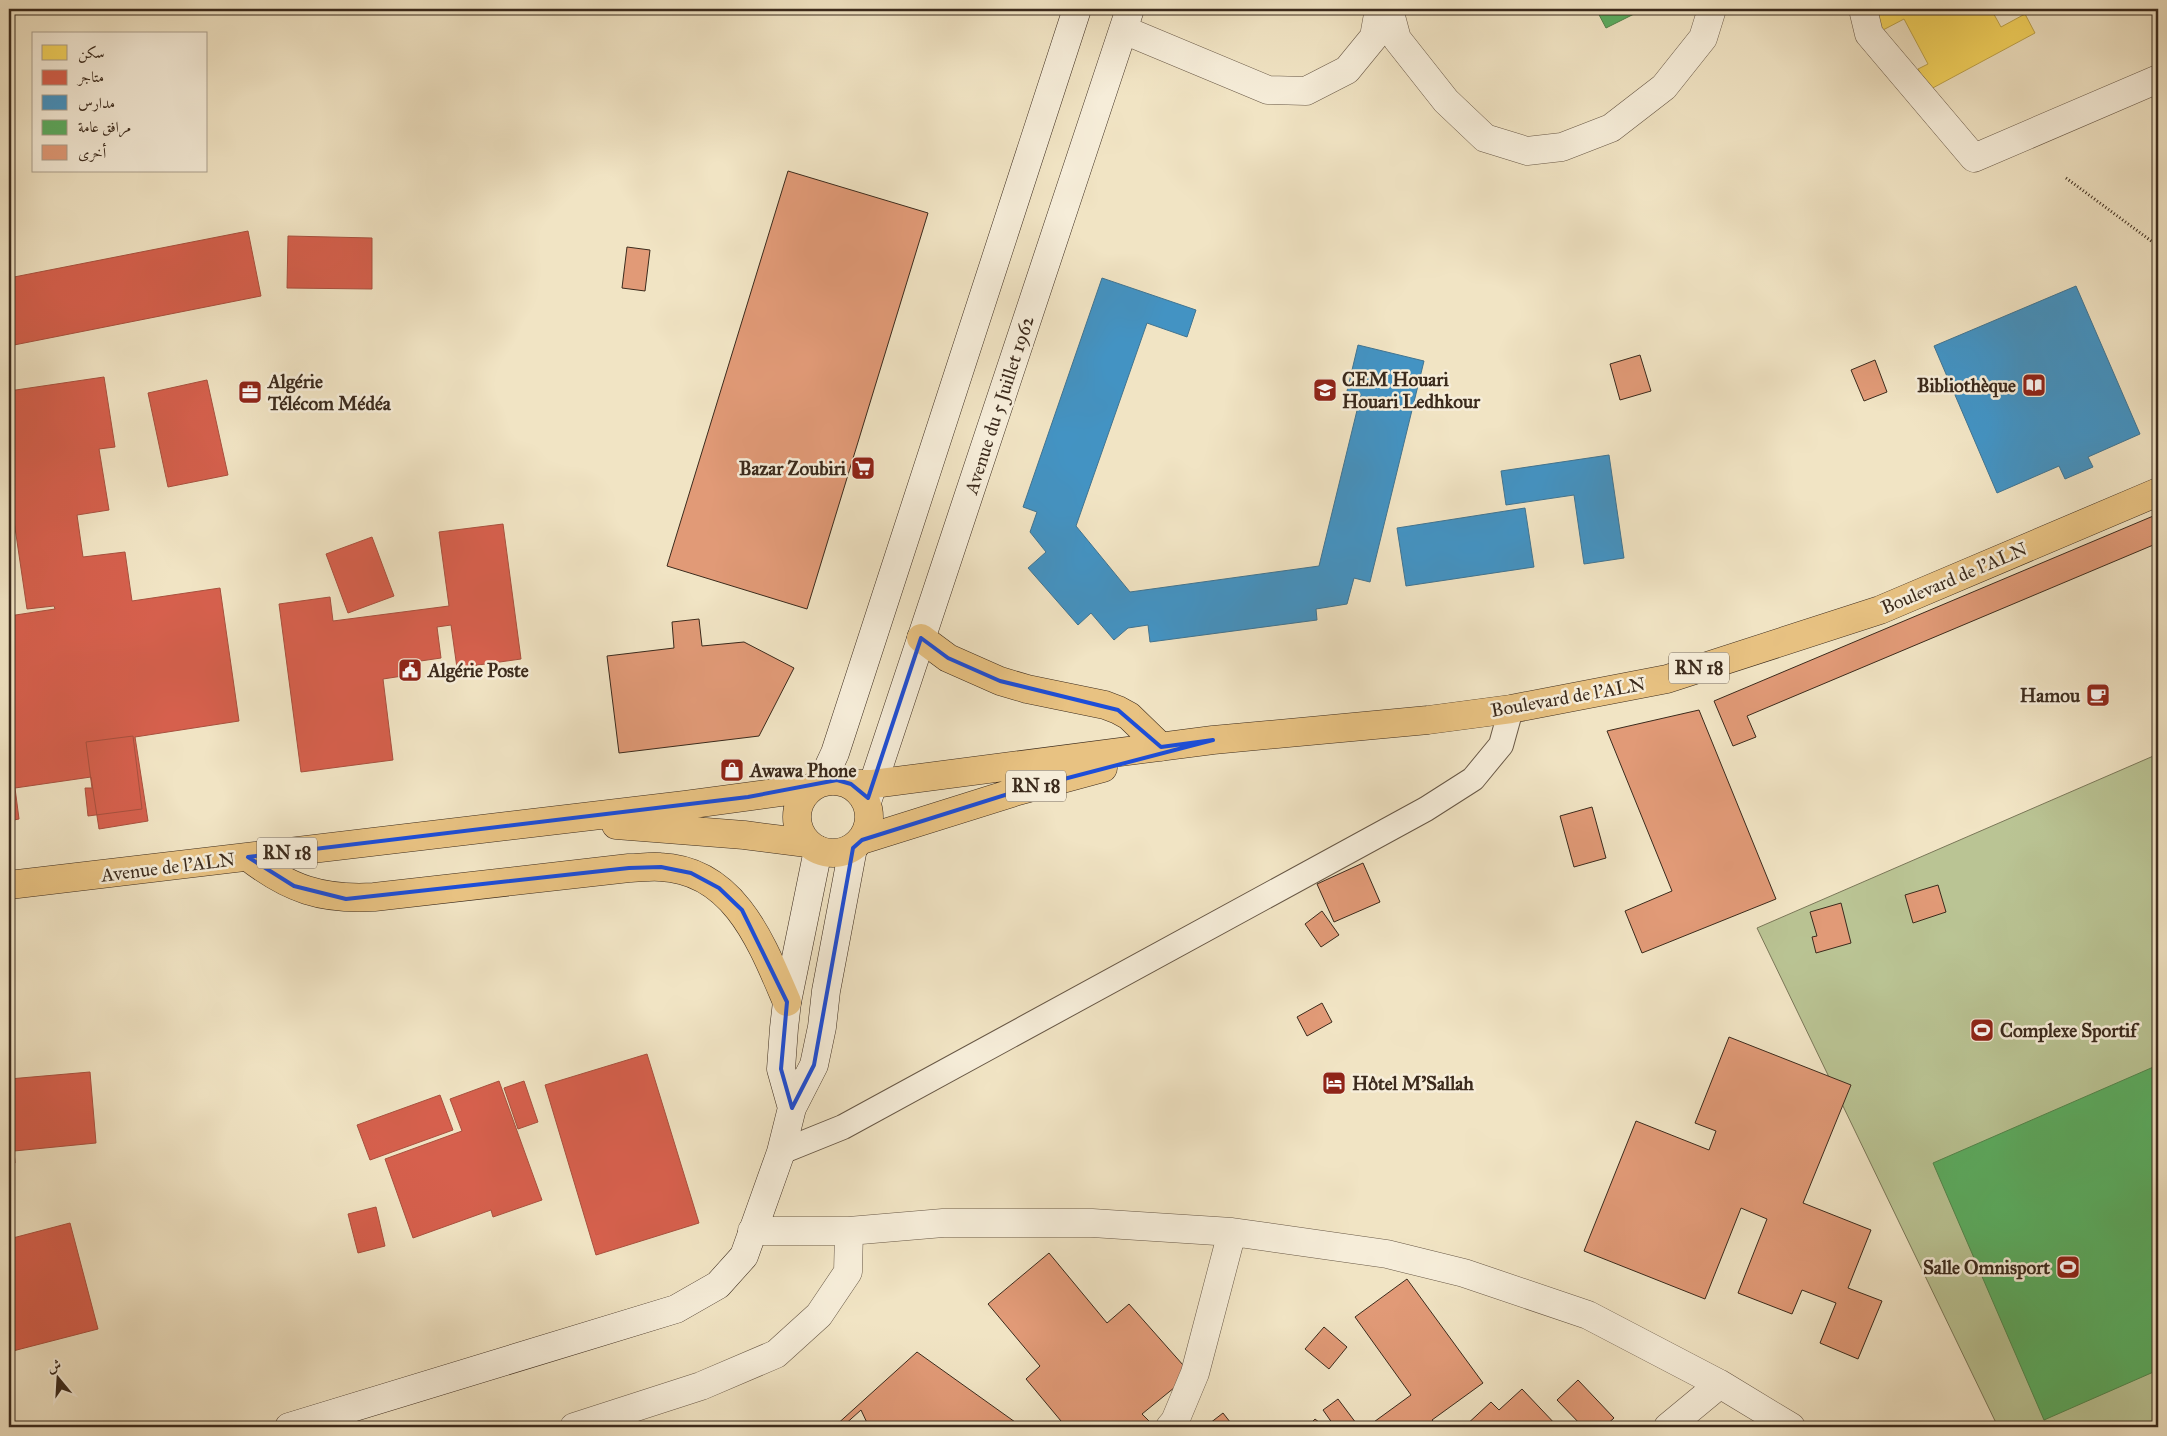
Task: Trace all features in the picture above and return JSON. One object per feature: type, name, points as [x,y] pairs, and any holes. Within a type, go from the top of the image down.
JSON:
[{"type":"main road","name":"Boulevard de l'ALN","points":[[1213,740],[1428,720],[1511,709],[1667,679],[1880,610],[2158,492]]},
{"type":"main road","points":[[921,638],[948,658],[1000,681],[1027,689],[1105,705],[1118,710],[1129,716],[1161,747]]},
{"type":"main road","name":"RN 18","points":[[864,790],[1213,740]]},
{"type":"main road","name":"RN 18","points":[[857,844],[1018,791],[1213,740]]},
{"type":"main road","points":[[837,780],[864,790],[870,815],[868,828],[857,844],[842,853],[830,853],[812,846],[799,829],[796,814],[801,799],[816,784],[837,780]]},
{"type":"main road","name":"RN 18","points":[[565,820],[748,798],[816,784]]},
{"type":"main road","name":"RN 18","points":[[565,820],[744,834],[812,846]]},
{"type":"main road","name":"Avenue de l'ALN","points":[[9,886],[565,820]]},
{"type":"main road","points":[[248,858],[270,874],[294,886],[320,895],[346,899],[629,868],[661,866],[692,873],[719,888],[742,910],[772,965],[787,1002]]},
{"type":"street","points":[[816,784],[835,752],[1077,9]]},
{"type":"street","points":[[1127,19],[1268,90],[1306,91],[1347,70],[1374,37],[1379,9]]},
{"type":"street","points":[[1389,9],[1397,39],[1446,101],[1485,138],[1527,151],[1562,147],[1611,128],[1664,87],[1702,38],[1712,9]]},
{"type":"street","points":[[1863,9],[1869,34],[1974,158],[2158,79]]},
{"type":"street","name":"Avenue du 5 Juillet 1962","points":[[864,790],[921,638],[1127,19]]},
{"type":"street","points":[[289,1427],[676,1309],[718,1285],[744,1256],[781,1152],[792,1108],[814,1065],[822,1027],[826,990],[857,844]]},
{"type":"street","points":[[792,1108],[781,1069],[787,1002],[812,846]]},
{"type":"street","points":[[752,1230],[849,1231],[943,1223],[1092,1223],[1232,1232],[1387,1254],[1464,1273],[1588,1315],[1720,1384],[1791,1427]]},
{"type":"street","points":[[574,1427],[701,1386],[776,1354],[819,1315],[848,1272],[849,1231]]},
{"type":"street","points":[[1170,1427],[1175,1421],[1195,1373],[1232,1232]]},
{"type":"street","points":[[1668,1427],[1720,1384]]},
{"type":"lane","points":[[781,1152],[843,1127],[1426,809],[1473,779],[1501,745],[1511,709]]},
{"type":"path","points":[[2066,178],[2158,246]]},
{"type":"highlighted area","points":[[921,638],[948,658],[1000,681],[1118,710],[1161,747],[1213,740],[1018,791],[862,840],[853,848],[814,1065],[792,1108],[781,1069],[787,1002],[742,910],[719,888],[691,873],[661,867],[629,868],[346,899],[294,886],[248,857],[748,797],[837,780],[851,784],[868,798]]},
{"type":"green space","name":"Complexe Sportif","points":[[2158,754],[2158,1427],[1998,1427],[1757,928]]},
{"type":"building: سكن","points":[[1871,9],[1991,9],[2001,27],[2025,14],[2035,33],[1929,90],[1918,69],[1928,64],[1904,19],[1883,30]]},
{"type":"building: متاجر","points":[[248,231],[261,296],[9,346],[9,278]]},
{"type":"building: متاجر","points":[[288,236],[372,238],[372,289],[287,288]]},
{"type":"building: متاجر","points":[[104,377],[115,447],[99,449],[109,510],[77,515],[83,557],[125,552],[132,601],[220,588],[239,721],[135,737],[148,821],[99,829],[91,777],[15,788],[19,819],[9,821],[9,616],[55,609],[54,606],[27,609],[9,487],[9,391]]},
{"type":"building: متاجر","points":[[207,380],[228,475],[168,487],[148,393]]},
{"type":"building: متاجر","points":[[503,524],[521,659],[457,668],[451,625],[437,627],[441,658],[407,663],[409,675],[383,679],[393,760],[301,772],[279,604],[330,597],[333,621],[449,606],[439,532]]},
{"type":"building: متاجر","points":[[372,537],[394,596],[348,613],[326,554]]},
{"type":"building: متاجر","points":[[133,736],[142,809],[88,816],[85,788],[92,788],[86,742]]},
{"type":"building: متاجر","points":[[647,1054],[699,1223],[596,1255],[545,1085]]},
{"type":"building: متاجر","points":[[90,1072],[96,1143],[14,1151],[15,1163],[9,1164],[9,1079]]},
{"type":"building: متاجر","points":[[499,1081],[542,1200],[493,1217],[491,1210],[413,1238],[385,1159],[462,1131],[450,1099]]},
{"type":"building: متاجر","points":[[524,1081],[538,1122],[518,1129],[504,1088]]},
{"type":"building: متاجر","points":[[440,1095],[453,1130],[370,1160],[357,1125]]},
{"type":"building: متاجر","points":[[376,1207],[385,1246],[358,1253],[348,1214]]},
{"type":"building: متاجر","points":[[70,1223],[98,1329],[9,1352],[9,1239]]},
{"type":"building: مدارس","points":[[1102,278],[1196,310],[1187,337],[1147,323],[1076,526],[1130,592],[1319,566],[1361,394],[1347,391],[1358,345],[1424,361],[1370,582],[1354,578],[1347,604],[1316,609],[1317,620],[1150,642],[1148,625],[1128,628],[1114,640],[1091,613],[1078,625],[1028,568],[1046,552],[1030,532],[1037,512],[1023,507]]},
{"type":"building: مدارس","points":[[2076,286],[2140,434],[2088,457],[2093,467],[2065,479],[2059,466],[1997,493],[1934,346]]},
{"type":"building: مدارس","points":[[1609,455],[1624,558],[1584,564],[1574,495],[1506,505],[1501,471]]},
{"type":"building: مدارس","points":[[1525,508],[1534,567],[1406,586],[1397,528]]},
{"type":"building: مرافق عامة","points":[[1596,9],[1644,9],[1606,28]]},
{"type":"building: مرافق عامة","name":"Salle Omnisport","points":[[2158,1065],[2158,1370],[2044,1420],[1933,1163]]},
{"type":"building: أخرى","points":[[788,171],[928,213],[807,609],[667,566]]},
{"type":"building: أخرى","points":[[627,247],[650,250],[645,291],[622,288]]},
{"type":"building: أخرى","points":[[1640,355],[1651,391],[1620,400],[1610,364]]},
{"type":"building: أخرى","points":[[1875,360],[1887,392],[1864,401],[1851,370]]},
{"type":"building: أخرى","points":[[2158,514],[2158,543],[1747,716],[1756,737],[1733,746],[1714,701]]},
{"type":"building: أخرى","points":[[699,619],[702,646],[744,642],[794,668],[759,736],[619,753],[607,656],[674,648],[672,622]]},
{"type":"building: أخرى","points":[[1699,710],[1776,899],[1642,953],[1625,911],[1672,891],[1607,731]]},
{"type":"building: أخرى","points":[[1592,807],[1606,858],[1574,867],[1560,816]]},
{"type":"building: أخرى","points":[[1363,863],[1380,902],[1334,922],[1317,884]]},
{"type":"building: أخرى","points":[[1938,885],[1946,912],[1913,923],[1905,895]]},
{"type":"building: أخرى","points":[[1841,903],[1851,943],[1816,953],[1812,937],[1817,936],[1810,912]]},
{"type":"building: أخرى","points":[[1322,911],[1339,935],[1321,947],[1305,924]]},
{"type":"building: أخرى","points":[[1322,1003],[1332,1022],[1307,1036],[1297,1017]]},
{"type":"building: أخرى","points":[[1729,1037],[1851,1085],[1803,1203],[1871,1230],[1848,1288],[1882,1301],[1858,1359],[1820,1343],[1836,1303],[1802,1290],[1792,1314],[1738,1293],[1767,1219],[1741,1208],[1705,1299],[1584,1251],[1636,1121],[1709,1150],[1716,1131],[1695,1123]]},
{"type":"building: أخرى","points":[[1049,1253],[1107,1323],[1129,1304],[1191,1374],[1142,1414],[1150,1422],[1143,1427],[1066,1427],[1026,1379],[1040,1366],[988,1304]]},
{"type":"building: أخرى","points":[[1407,1279],[1483,1383],[1432,1420],[1438,1427],[1367,1427],[1411,1395],[1355,1317]]},
{"type":"building: أخرى","points":[[1324,1327],[1347,1347],[1329,1369],[1305,1349]]},
{"type":"building: أخرى","points":[[917,1352],[1022,1427],[869,1427],[861,1410],[842,1427],[834,1427]]},
{"type":"building: أخرى","points":[[1578,1380],[1614,1418],[1604,1427],[1583,1427],[1557,1400]]},
{"type":"building: أخرى","points":[[1522,1389],[1558,1427],[1464,1427],[1491,1402],[1499,1410]]},
{"type":"building: أخرى","points":[[1338,1399],[1359,1427],[1335,1427],[1323,1410]]},
{"type":"building: أخرى","points":[[1223,1413],[1234,1427],[1205,1427]]},
{"type":"building: أخرى","points":[[1315,1419],[1325,1427],[1307,1427]]},
{"type":"place","name":"Bibliothèque","points":[[2034,385]]},
{"type":"place","name":"CEM Houari Houari Ledhkour","points":[[1325,390]]},
{"type":"place","name":"Algérie Télécom Médéa","points":[[250,392]]},
{"type":"place","name":"Bazar Zoubiri","points":[[863,468]]},
{"type":"place","name":"Algérie Poste","points":[[410,670]]},
{"type":"place","name":"Hamou","points":[[2098,695]]},
{"type":"place","name":"Awawa Phone","points":[[732,770]]},
{"type":"place","name":"Complexe Sportif","points":[[1982,1030]]},
{"type":"place","name":"Hôtel M'Sallah","points":[[1334,1083]]},
{"type":"place","name":"Salle Omnisport","points":[[2068,1267]]}]
